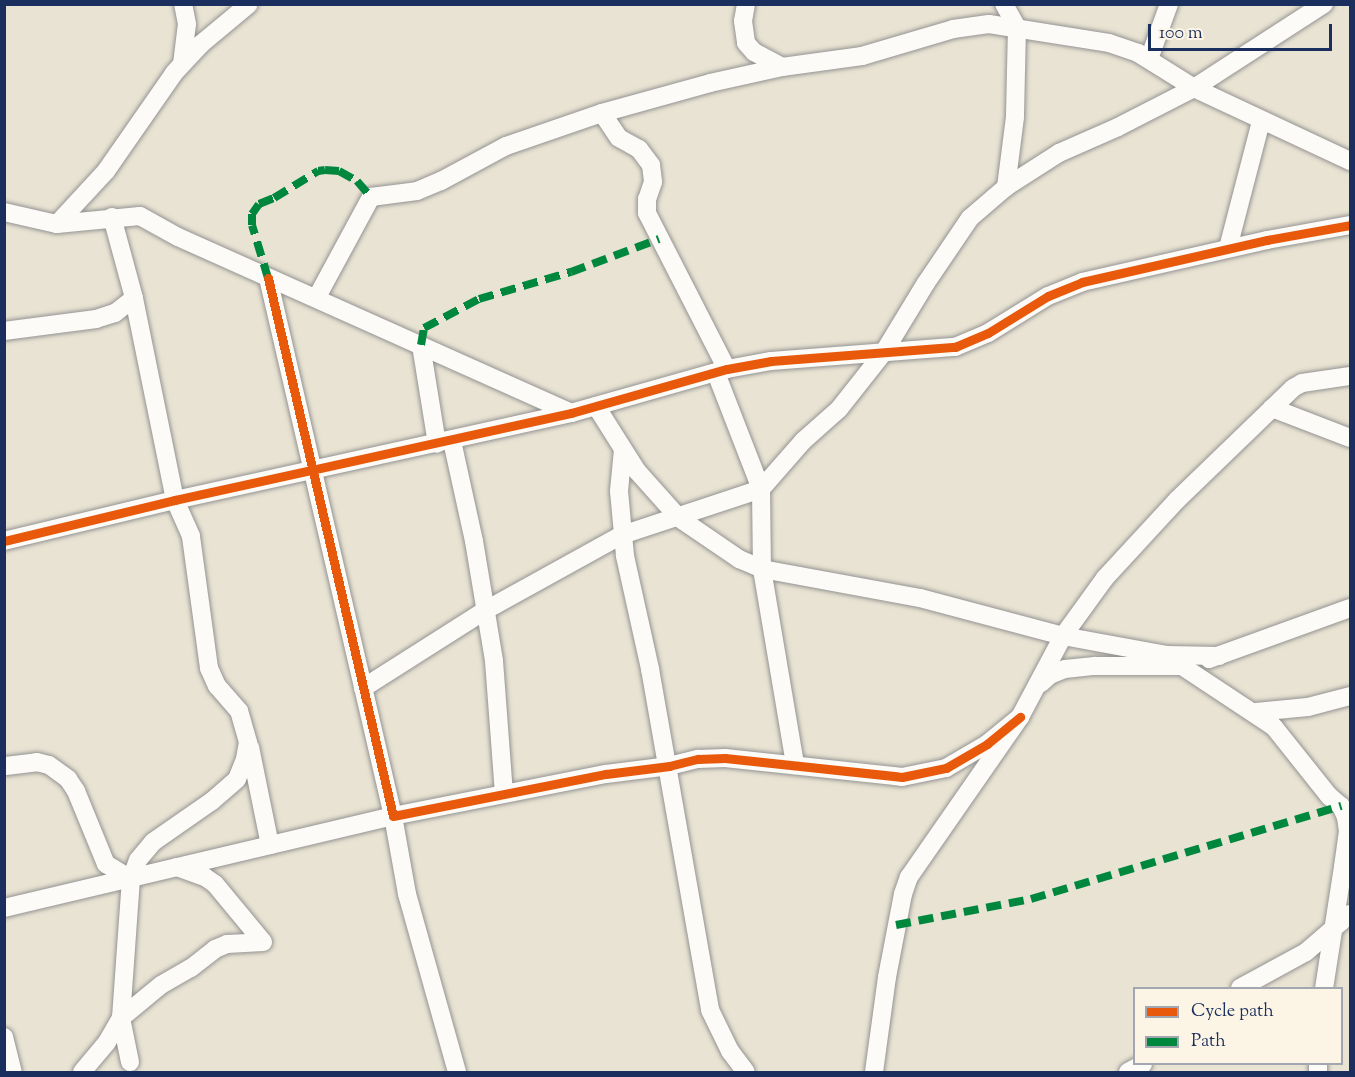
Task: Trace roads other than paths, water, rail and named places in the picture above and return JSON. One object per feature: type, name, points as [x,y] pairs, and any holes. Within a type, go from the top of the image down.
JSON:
[{"type":"street","points":[[182,64],[187,24],[183,4]]},
{"type":"street","points":[[57,224],[106,171],[182,64],[201,44],[249,4]]},
{"type":"street","points":[[746,4],[743,21],[746,43],[754,52],[782,67]]},
{"type":"street","points":[[1004,4],[1017,27],[1015,117],[1006,187]]},
{"type":"street","points":[[1149,59],[1169,4]]},
{"type":"street","points":[[363,688],[486,610],[622,535],[761,489],[802,441],[839,409],[884,352],[926,283],[970,218],[1006,187],[1059,153],[1118,127],[1194,88],[1324,4]]},
{"type":"street","points":[[317,297],[371,197],[417,191],[506,146],[602,113],[710,83],[782,67],[862,56],[953,29],[989,24],[1109,43],[1149,59],[1194,88],[1350,161]]},
{"type":"street","points":[[602,113],[619,138],[639,149],[651,165],[653,182],[647,199],[647,213],[721,371],[761,489],[762,569],[795,765]]},
{"type":"street","points":[[1228,248],[1261,121]]},
{"type":"street","points":[[4,212],[57,224],[140,216],[178,237],[268,278],[317,297],[571,413]]},
{"type":"street","points":[[112,217],[134,298],[175,500],[191,536],[209,668],[217,686],[239,711],[270,845]]},
{"type":"street","points":[[4,541],[175,500],[312,472],[571,413],[721,371],[771,361],[955,347],[988,333],[1048,296],[1082,282],[1228,248],[1350,225]]},
{"type":"street","points":[[268,278],[393,816],[407,894],[457,1072]]},
{"type":"street","points":[[4,331],[96,319],[116,313],[134,298]]},
{"type":"street","points":[[421,345],[486,610],[494,661],[504,794]]},
{"type":"street","points":[[874,1072],[889,966],[909,877],[1020,717],[1063,636],[1105,578],[1177,500],[1293,387],[1302,383],[1350,376]]},
{"type":"street","points":[[596,406],[623,450],[679,518],[739,558],[762,569],[920,598],[1063,636],[1167,655],[1219,656]]},
{"type":"street","points":[[1272,408],[1350,438]]},
{"type":"street","points":[[623,450],[619,491],[622,535],[669,766],[710,1010],[725,1042],[746,1072]]},
{"type":"street","points":[[1036,690],[1045,678],[1065,669],[1182,666],[1219,656],[1350,608]]},
{"type":"street","points":[[1182,666],[1256,712],[1274,727],[1329,796],[1341,806],[1346,817],[1347,861],[1332,930],[1324,987]]},
{"type":"street","points":[[1256,712],[1308,707],[1350,696]]},
{"type":"street","points":[[4,908],[393,816],[606,774],[669,766],[698,759],[725,758],[902,777],[946,768],[987,744],[1020,717]]},
{"type":"street","points":[[130,1062],[122,1018],[131,879],[138,860],[153,842],[212,801],[237,779],[245,759],[248,742]]},
{"type":"street","points":[[6,766],[38,762],[60,771],[76,791],[106,864],[131,879]]},
{"type":"street","points":[[82,1072],[122,1018],[161,985],[191,968],[215,949],[227,944],[263,942],[215,884],[205,877],[177,867]]},
{"type":"street","points":[[1242,987],[1306,952],[1350,914]]},
{"type":"street","points":[[4,1037],[13,1072]]}]
